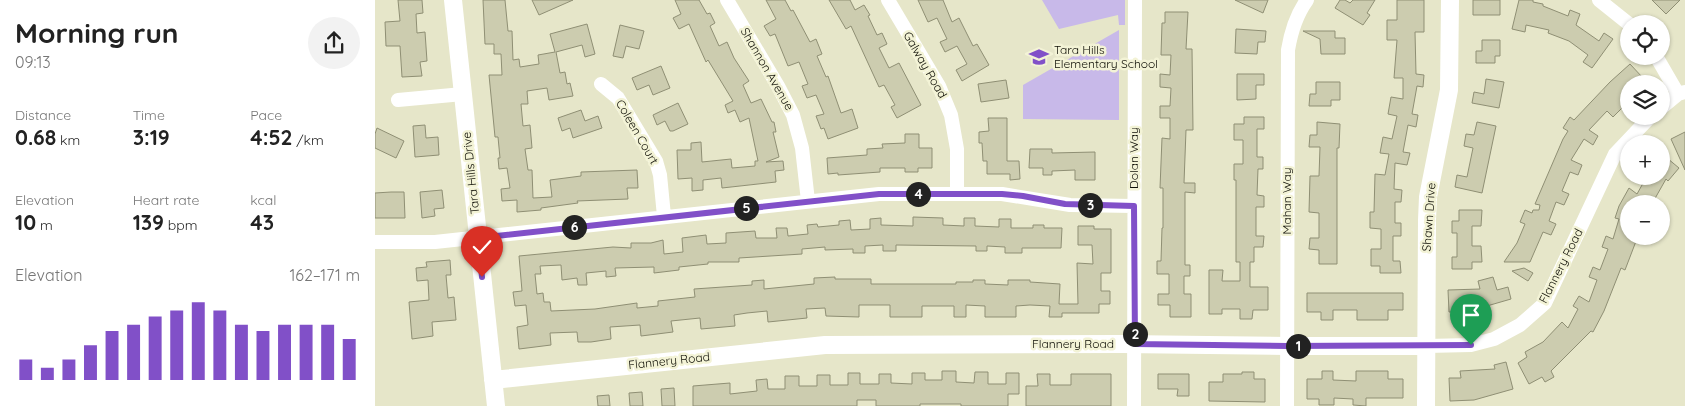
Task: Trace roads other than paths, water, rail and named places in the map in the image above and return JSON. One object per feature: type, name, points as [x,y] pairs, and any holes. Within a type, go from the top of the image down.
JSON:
[{"type":"street","name":"Tara Hills Drive","points":[[453,0],[496,406]]},
{"type":"street","name":"Shannon Avenue","points":[[727,0],[778,86],[793,116],[802,148],[808,201]]},
{"type":"street","name":"Galway Road","points":[[888,0],[946,100],[955,132],[957,194]]},
{"type":"street","name":"Dolan Way","points":[[1134,406],[1135,0]]},
{"type":"street","name":"Mahan Way","points":[[1287,406],[1288,50],[1292,28],[1307,0]]},
{"type":"street","name":"Shawn Drive","points":[[1426,406],[1428,197],[1449,90],[1450,0]]},
{"type":"street","points":[[1599,0],[1620,17]]},
{"type":"street","points":[[1662,65],[1682,93],[1670,102]]},
{"type":"street","name":"Coleen Court","points":[[601,84],[618,98],[656,161],[660,175],[664,216]]},
{"type":"street","points":[[398,100],[463,94]]},
{"type":"street","name":"Flannery Road","points":[[493,380],[825,345],[1471,345],[1494,339],[1520,325],[1545,303],[1615,154],[1642,125]]},
{"type":"street","points":[[375,242],[435,242],[478,238],[664,216],[879,194],[1013,194],[1070,205],[1134,206]]},
{"type":"place","name":"Tara Hills Elementary School","points":[[1039,57]]}]
